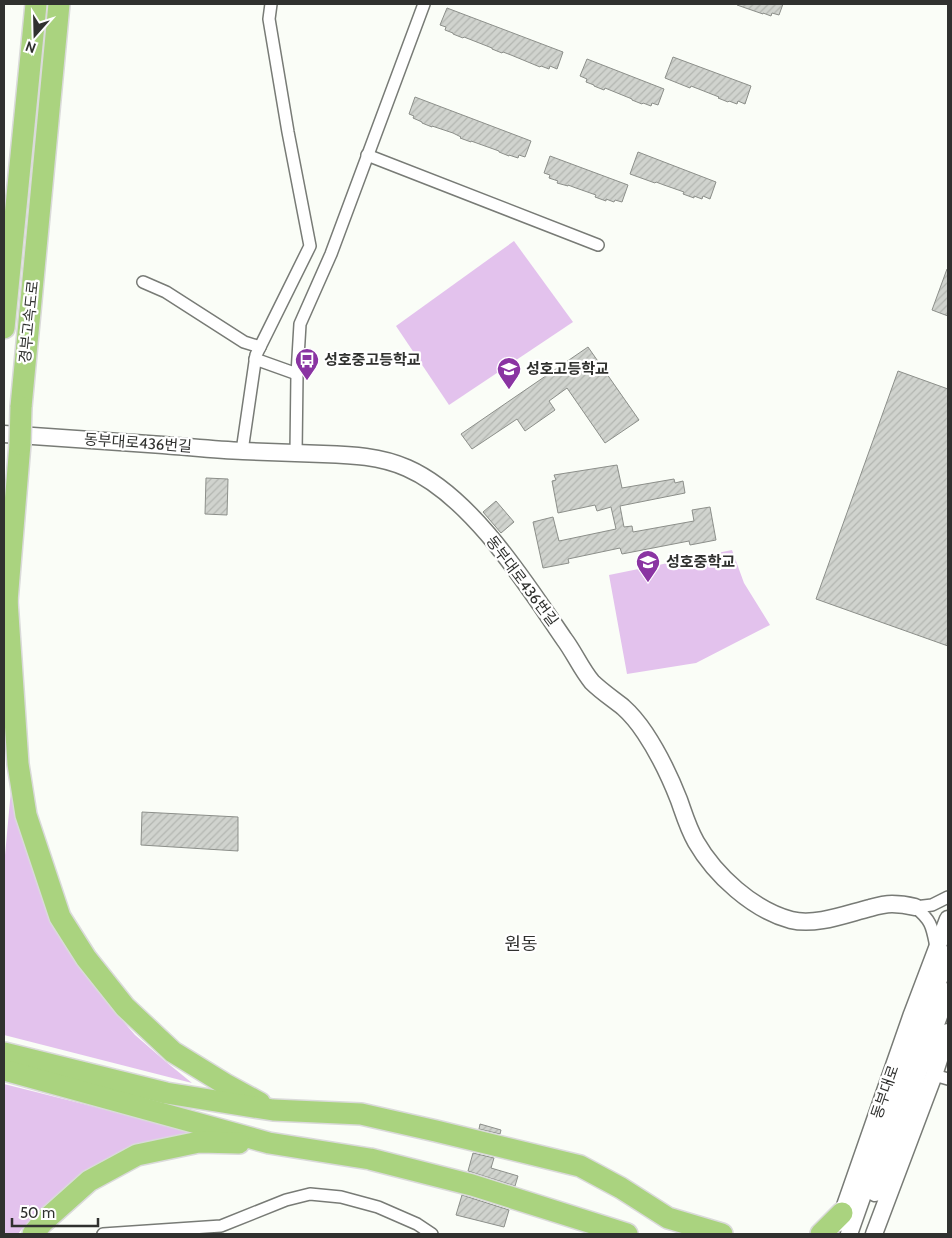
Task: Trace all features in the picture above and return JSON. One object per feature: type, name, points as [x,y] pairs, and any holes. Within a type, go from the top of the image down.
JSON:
[{"type":"highway","name":"경부고속도로","points":[[4,328],[36,4]]},
{"type":"highway","name":"경부고속도로","points":[[4,641],[12,439],[21,406],[59,4]]},
{"type":"highway","points":[[7,600],[18,764],[26,816],[60,917],[86,958],[125,1007],[173,1052],[225,1084],[273,1110]]},
{"type":"highway","points":[[4,1054],[166,1093],[273,1110],[361,1114],[580,1166],[621,1188],[668,1218],[722,1234]]},
{"type":"highway","points":[[4,1070],[269,1143],[370,1159],[472,1184],[627,1234]]},
{"type":"highway","points":[[38,1229],[88,1181],[137,1155],[199,1142],[269,1143]]},
{"type":"highway","points":[[821,1234],[842,1213]]},
{"type":"street","points":[[242,451],[256,355],[310,246],[269,19],[271,4]]},
{"type":"street","points":[[296,453],[300,324],[331,254],[424,4]]},
{"type":"street","points":[[367,155],[598,244]]},
{"type":"street","points":[[310,246],[320,252],[331,254]]},
{"type":"street","points":[[143,282],[166,292],[244,342],[260,347]]},
{"type":"street","points":[[255,359],[297,374]]},
{"type":"street","name":"동부대로436번길","points":[[12,439],[360,455],[395,463],[410,469],[444,491],[471,516],[528,586],[592,682],[625,708],[636,720],[656,751],[667,773],[696,843],[721,875],[750,900],[762,908],[779,915],[792,920],[807,922],[890,904],[932,905],[948,897]]},
{"type":"street","points":[[915,906],[925,915],[942,952]]},
{"type":"street","points":[[942,952],[948,919]]},
{"type":"street","name":"동부대로","points":[[860,1234],[905,1095],[942,952]]},
{"type":"street","name":"동부대로","points":[[834,1234],[909,1022],[942,952]]},
{"type":"street","name":"동부대로","points":[[849,1234],[948,991]]},
{"type":"street","points":[[878,1231],[941,1077],[948,1032]]},
{"type":"street","points":[[103,1234],[221,1226],[286,1200],[310,1194],[341,1197],[378,1207],[417,1224],[432,1234]]},
{"type":"shaded area","points":[[514,241],[573,322],[449,405],[396,326]]},
{"type":"shaded area","points":[[732,550],[744,583],[770,625],[696,663],[627,674],[609,575]]},
{"type":"shaded area","points":[[12,779],[72,953],[104,999],[135,1035],[192,1083],[4,1035],[4,866]]},
{"type":"shaded area","points":[[4,1084],[183,1129],[192,1133],[122,1152],[67,1185],[18,1234],[4,1234]]},
{"type":"building","points":[[738,4],[783,4],[779,15],[772,13],[771,16]]},
{"type":"building","points":[[447,8],[563,52],[557,69],[550,66],[549,69],[540,67],[445,30],[446,27],[440,25]]},
{"type":"building","points":[[673,57],[751,86],[745,104],[738,101],[737,104],[728,102],[691,86],[690,88],[665,78]]},
{"type":"building","points":[[587,59],[664,89],[658,105],[652,103],[651,106],[642,104],[586,82],[587,79],[580,76]]},
{"type":"building","points":[[415,97],[531,141],[525,157],[519,155],[518,158],[509,156],[460,138],[453,133],[422,123],[409,114]]},
{"type":"building","points":[[638,152],[716,182],[710,199],[703,196],[702,199],[694,196],[694,198],[683,194],[684,192],[630,174]]},
{"type":"building","points":[[550,156],[628,185],[622,202],[606,199],[606,201],[595,197],[596,195],[557,183],[558,181],[549,178],[550,175],[544,173]]},
{"type":"building","points":[[948,269],[948,316],[932,310]]},
{"type":"building","points":[[588,347],[639,420],[605,443],[567,388],[549,401],[555,410],[525,431],[517,419],[472,449],[461,434]]},
{"type":"building","points":[[898,371],[948,389],[948,646],[816,599]]},
{"type":"building","points":[[617,465],[622,488],[674,479],[675,483],[683,481],[685,493],[620,506],[624,527],[632,526],[633,532],[694,521],[692,510],[710,507],[716,540],[690,545],[689,541],[622,554],[620,548],[568,559],[569,563],[543,568],[533,522],[553,517],[559,541],[616,529],[611,507],[597,511],[595,505],[558,513],[552,481],[556,480],[554,475]]},
{"type":"building","points":[[206,478],[228,479],[227,515],[205,514]]},
{"type":"building","points":[[496,501],[514,522],[501,533],[483,512]]},
{"type":"building","points":[[142,812],[238,817],[238,851],[141,845]]},
{"type":"building","points":[[480,1124],[501,1130],[500,1134],[479,1129]]},
{"type":"building","points":[[473,1153],[494,1158],[491,1168],[518,1176],[515,1186],[468,1171]]},
{"type":"building","points":[[462,1195],[509,1210],[504,1227],[456,1215]]},
{"type":"place","name":"성호중고등학교","points":[[307,381]]},
{"type":"place","name":"성호고등학교","points":[[509,390]]},
{"type":"place","name":"성호중학교","points":[[648,583]]},
{"type":"district","name":"원동","points":[[521,944]]}]
